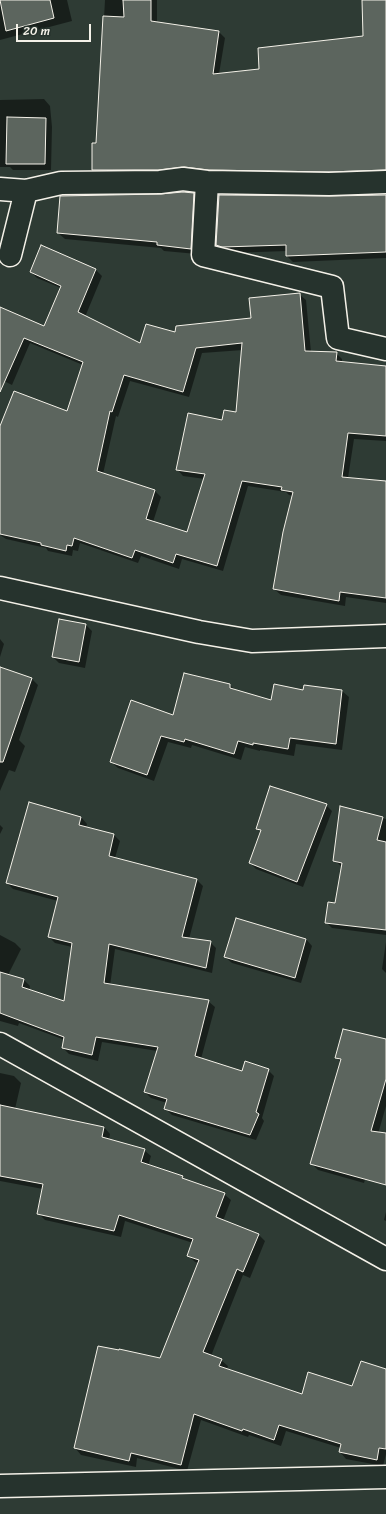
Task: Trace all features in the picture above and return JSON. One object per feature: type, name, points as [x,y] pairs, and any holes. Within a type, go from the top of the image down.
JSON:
[{"type":"street","points":[[0,189],[26,191],[61,183],[160,182],[183,179],[207,182],[347,184],[386,182]]},
{"type":"street","points":[[207,182],[203,255],[332,287],[338,338],[386,349]]},
{"type":"street","points":[[10,255],[26,191]]},
{"type":"street","points":[[0,588],[199,632],[252,641],[386,636]]},
{"type":"street","points":[[0,1044],[386,1259]]},
{"type":"street","points":[[0,1486],[386,1478]]},
{"type":"building","points":[[0,0],[50,0],[54,18],[6,31]]},
{"type":"building","points":[[123,0],[151,0],[151,21],[219,31],[213,74],[259,69],[258,48],[363,36],[362,0],[386,0],[386,170],[329,172],[208,170],[184,167],[159,170],[92,170],[92,143],[96,143],[103,16],[124,17]]},
{"type":"building","points":[[7,117],[46,118],[45,164],[6,164]]},
{"type":"building","points":[[183,192],[194,193],[191,249],[157,245],[157,242],[57,233],[60,196],[160,194]]},
{"type":"building","points":[[219,195],[386,195],[386,252],[286,256],[286,245],[222,247],[216,245]]},
{"type":"building","points":[[41,245],[96,269],[78,312],[140,343],[146,324],[175,332],[176,326],[251,318],[249,298],[300,293],[305,351],[337,352],[336,361],[386,366],[386,436],[348,433],[342,477],[386,481],[386,598],[340,592],[339,601],[273,589],[283,532],[293,492],[281,490],[282,487],[242,481],[217,566],[176,554],[173,563],[135,550],[132,558],[74,538],[72,546],[67,545],[66,551],[41,545],[41,543],[0,534],[0,426],[14,391],[67,411],[83,362],[24,338],[0,392],[0,307],[44,326],[61,286],[30,272]],"holes":[[[242,343],[236,412],[224,410],[222,420],[188,413],[176,470],[205,474],[187,532],[146,519],[155,490],[97,471],[110,411],[112,412],[124,375],[183,392],[196,348]]]},
{"type":"building","points":[[59,619],[86,624],[79,662],[52,657]]},
{"type":"building","points":[[0,667],[32,678],[3,762],[0,762]]},
{"type":"building","points":[[184,673],[230,684],[230,688],[271,700],[274,684],[303,690],[304,685],[342,690],[336,744],[290,738],[288,749],[253,743],[253,745],[238,741],[234,754],[185,739],[184,742],[161,736],[147,775],[110,762],[131,700],[173,715]]},
{"type":"building","points":[[270,786],[327,804],[297,882],[249,863],[261,830],[256,829]]},
{"type":"building","points":[[29,802],[81,817],[79,825],[114,834],[109,856],[197,879],[182,937],[211,941],[206,968],[109,944],[104,983],[209,1000],[195,1056],[242,1071],[245,1061],[269,1069],[256,1112],[259,1114],[250,1135],[164,1109],[167,1099],[144,1092],[158,1047],[96,1037],[92,1055],[62,1048],[64,1037],[0,1013],[0,972],[24,979],[22,987],[64,1001],[72,943],[48,937],[58,897],[6,883]]},
{"type":"building","points":[[340,806],[383,817],[377,840],[386,842],[386,930],[325,923],[328,902],[335,903],[342,863],[333,861]]},
{"type":"building","points":[[236,918],[306,939],[295,978],[224,957]]},
{"type":"building","points":[[343,1029],[386,1039],[386,1079],[371,1131],[386,1133],[386,1185],[310,1164],[341,1059],[335,1058]]},
{"type":"building","points":[[0,1105],[104,1127],[102,1137],[145,1149],[141,1162],[183,1176],[182,1178],[225,1193],[216,1217],[259,1234],[243,1272],[237,1269],[203,1352],[222,1359],[219,1366],[302,1394],[308,1372],[352,1386],[361,1361],[386,1369],[386,1449],[379,1448],[377,1460],[339,1452],[341,1444],[279,1425],[274,1440],[243,1429],[242,1431],[194,1414],[181,1465],[131,1453],[129,1461],[74,1448],[98,1346],[160,1358],[199,1260],[187,1256],[193,1239],[119,1215],[114,1231],[37,1214],[43,1184],[0,1176]]}]
